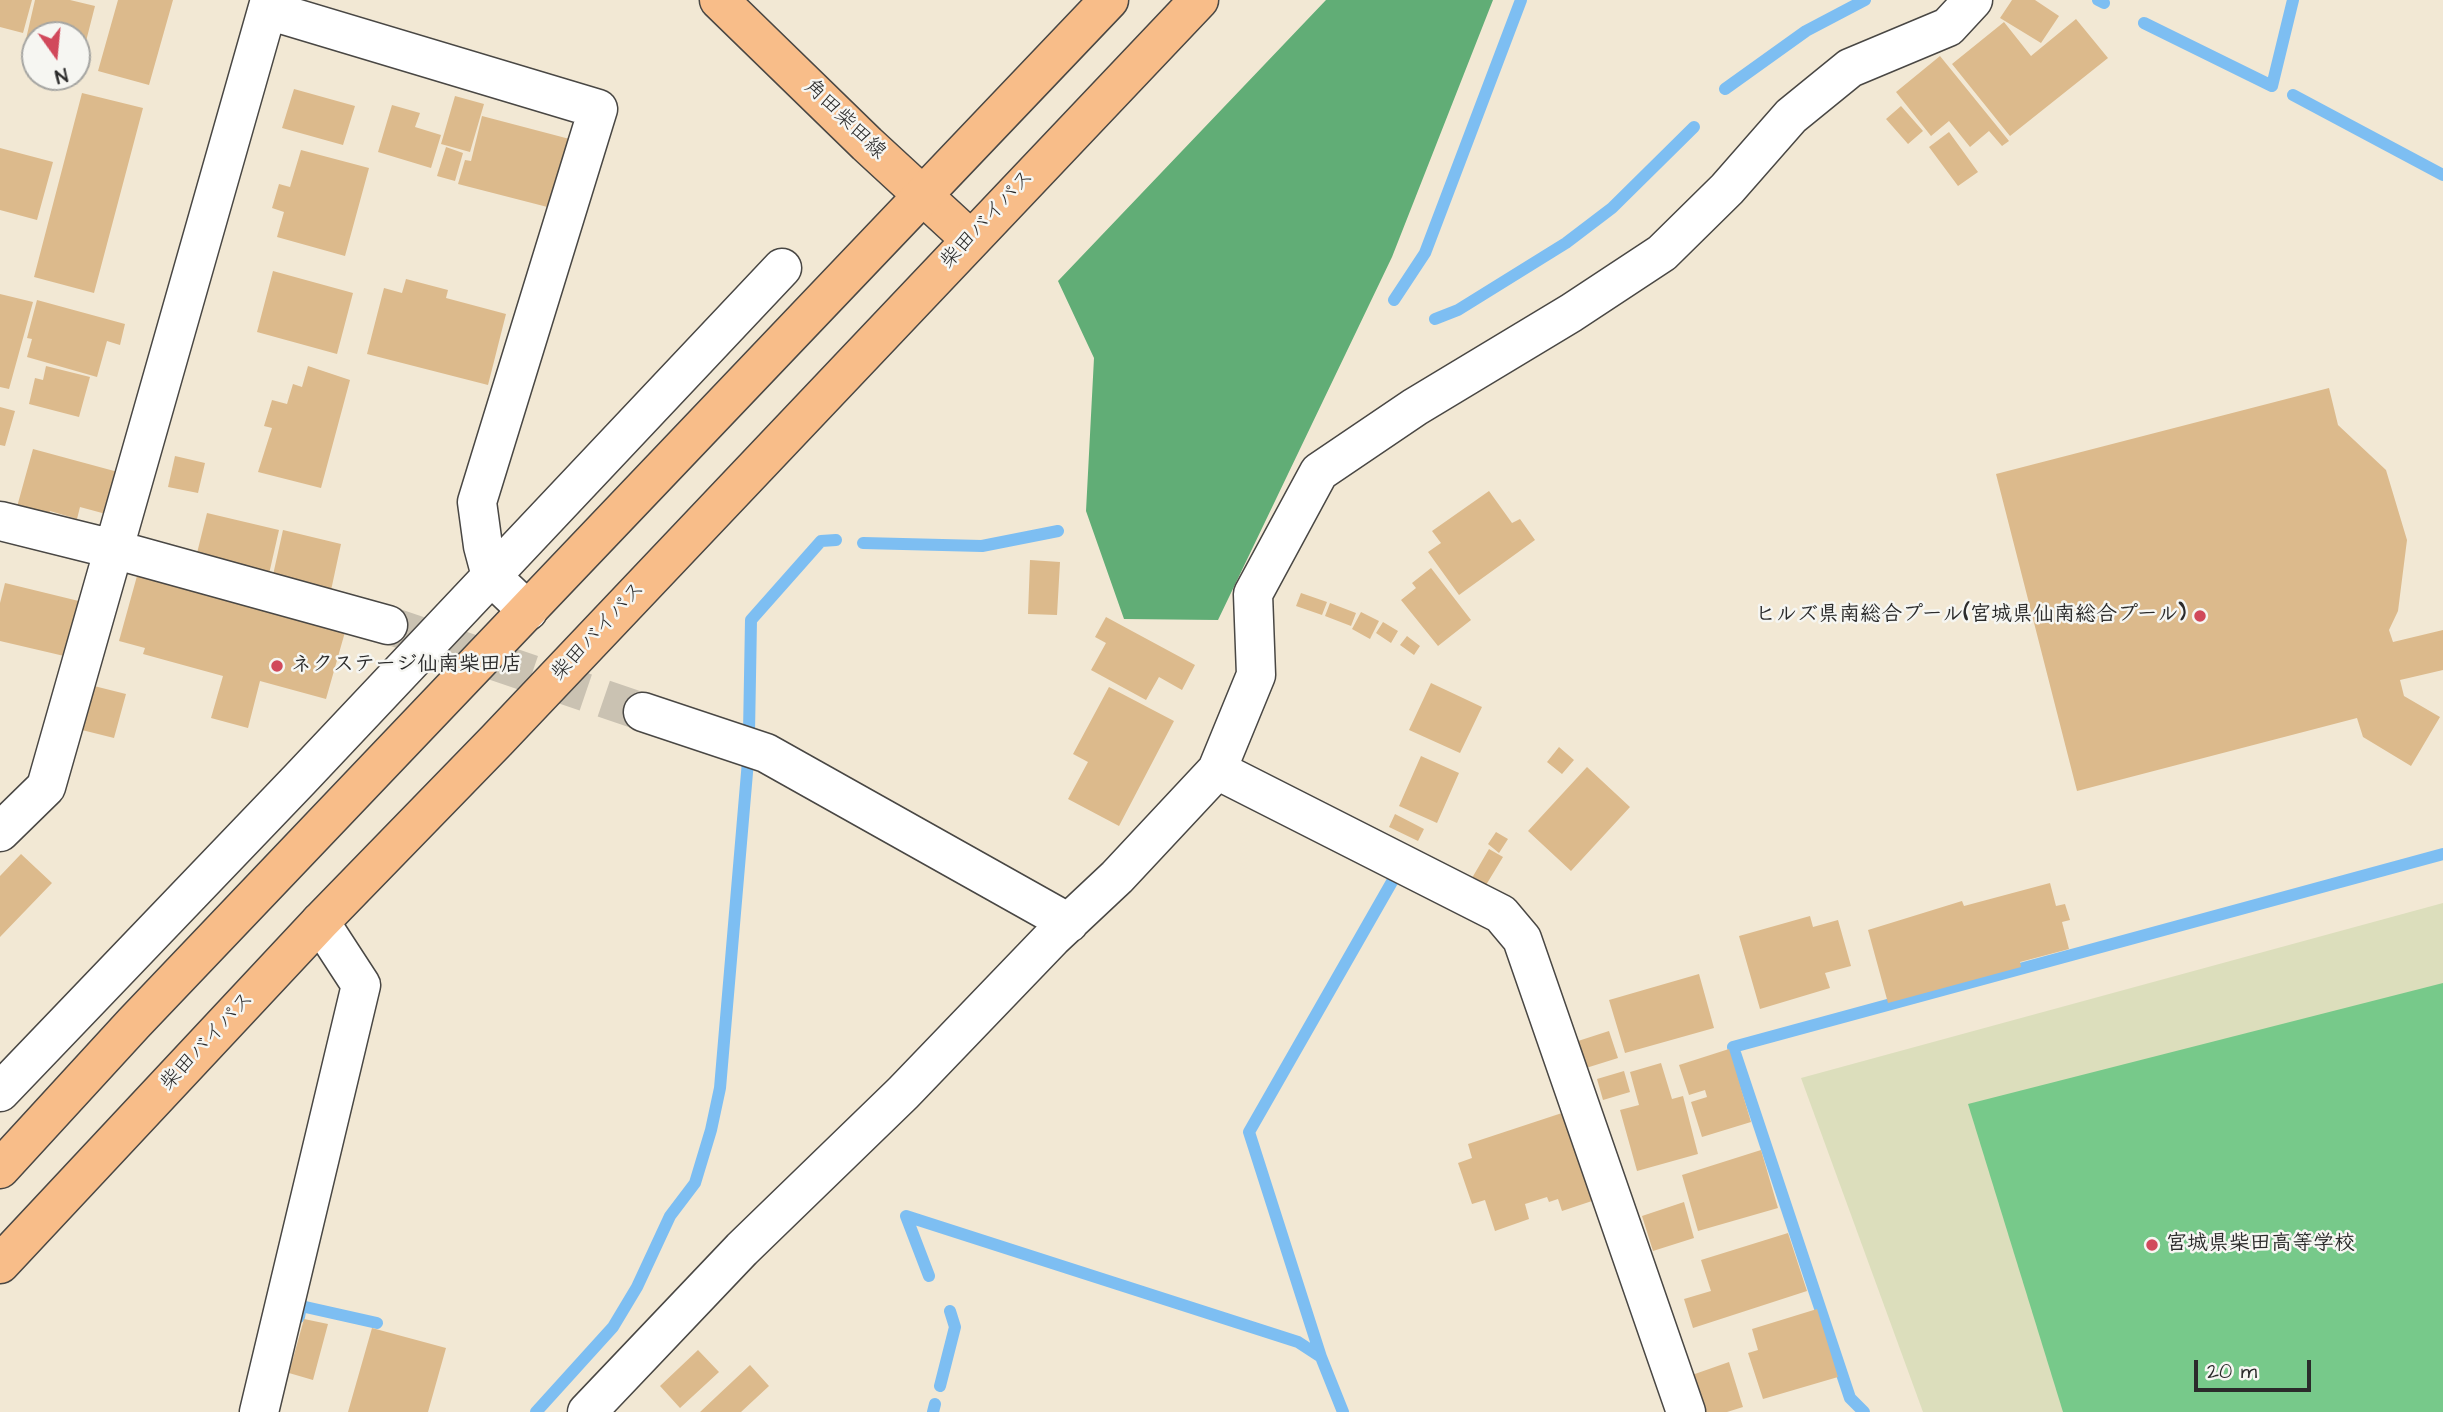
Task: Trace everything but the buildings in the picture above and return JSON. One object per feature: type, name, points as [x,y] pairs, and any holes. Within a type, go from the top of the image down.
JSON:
[{"type":"main road","name":"角田柴田線","points":[[719,0],[970,239]]},
{"type":"main road","points":[[0,1169],[134,1023],[1109,0]]},
{"type":"main road","name":"柴田バイパス","points":[[0,1265],[320,922],[497,740],[1199,0]]},
{"type":"street","points":[[587,1412],[741,1249],[903,1093],[1116,877],[1217,770],[1256,675],[1253,594],[1319,472],[1415,407],[1571,313],[1662,254],[1727,189],[1791,116],[1850,68],[1948,27],[1973,0]]},
{"type":"street","points":[[0,832],[46,787],[269,5],[598,109],[477,502],[483,547],[491,576],[528,611]]},
{"type":"street","points":[[0,1092],[782,268]]},
{"type":"street","points":[[0,521],[113,549],[388,625]]},
{"type":"street","points":[[643,712],[766,753],[1069,923]]},
{"type":"street","points":[[1217,770],[1502,914],[1522,939],[1686,1412]]},
{"type":"street","points":[[258,1412],[361,985],[320,922]]},
{"type":"shaded area","name":"宮城県柴田高等学校","points":[[2443,903],[2443,1412],[1923,1412],[1801,1078]]},
{"type":"green space","points":[[1326,0],[1493,0],[1392,257],[1218,620],[1124,619],[1086,511],[1094,358],[1058,281]]},
{"type":"green space","name":"宮城県柴田高等学校","points":[[2443,983],[2443,1412],[2063,1412],[1968,1104]]},
{"type":"waterway","points":[[1394,300],[1425,253],[1521,0]]},
{"type":"waterway","points":[[1725,89],[1806,31],[1865,0]]},
{"type":"waterway","points":[[2098,0],[2104,3]]},
{"type":"waterway","points":[[2144,23],[2272,86],[2293,0]]},
{"type":"waterway","points":[[2293,95],[2443,175]]},
{"type":"waterway","points":[[1435,319],[1458,310],[1566,243],[1612,208],[1694,127]]},
{"type":"waterway","points":[[863,543],[982,546],[1058,531]]},
{"type":"waterway","points":[[749,733],[751,620],[821,541],[836,540]]},
{"type":"waterway","points":[[536,1412],[613,1327],[637,1287],[670,1216],[695,1183],[720,1088],[748,761]]},
{"type":"waterway","points":[[1864,1412],[1850,1398],[1733,1047],[2443,854]]},
{"type":"waterway","points":[[1321,1357],[1249,1132],[1393,880]]},
{"type":"waterway","points":[[929,1276],[906,1216],[1298,1342],[1321,1357],[1343,1412]]},
{"type":"waterway","points":[[299,1317],[301,1306],[377,1323]]},
{"type":"waterway","points":[[940,1386],[955,1327],[950,1311]]},
{"type":"waterway","points":[[933,1412],[935,1404]]},
{"type":"tunnel","points":[[388,625],[643,712]]},
{"type":"place","name":"ヒルズ県南総合プール(宮城県仙南総合プール)","points":[[2200,616]]},
{"type":"place","name":"ネクステージ仙南柴田店","points":[[277,666]]},
{"type":"place","name":"宮城県柴田高等学校","points":[[2152,1245]]}]
